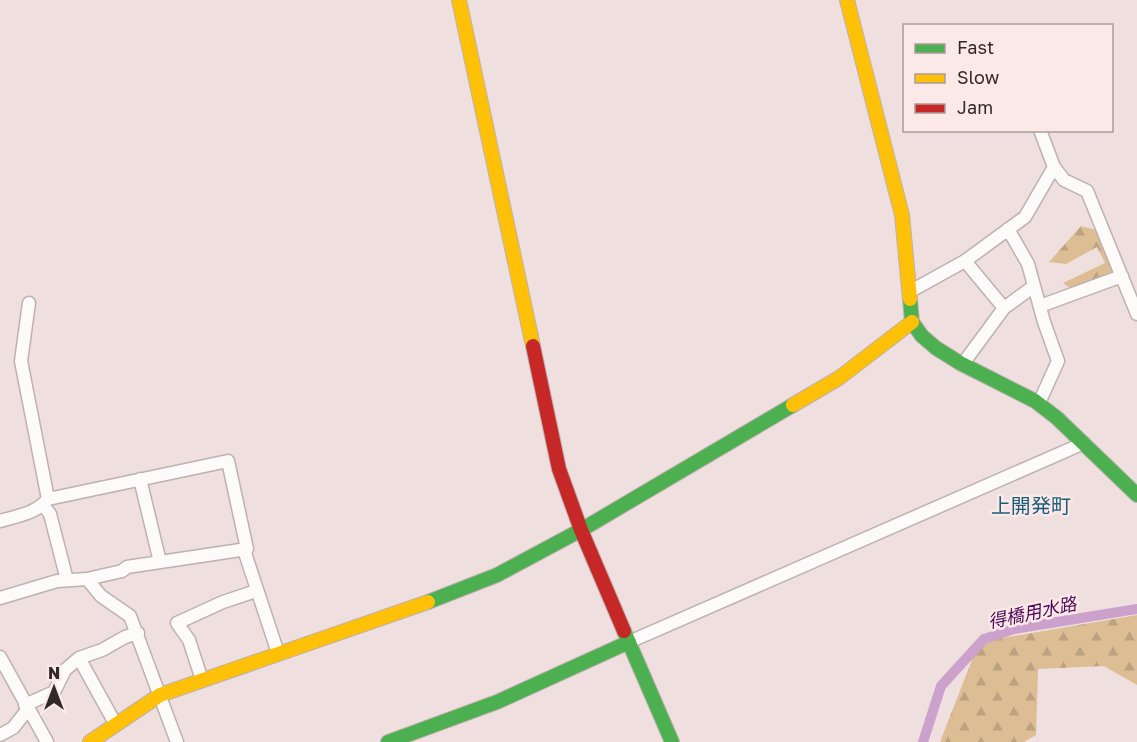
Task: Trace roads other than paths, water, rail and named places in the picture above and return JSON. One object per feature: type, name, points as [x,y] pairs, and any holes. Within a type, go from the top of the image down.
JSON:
[{"type":"street","points":[[459,0],[559,469],[581,530],[672,742]]},
{"type":"street","points":[[847,0],[902,215],[912,322],[922,336],[962,365],[1039,403],[1137,495]]},
{"type":"street","points":[[1041,132],[1054,167],[1064,180],[1088,191],[1137,314]]},
{"type":"street","points":[[909,292],[965,261],[1025,216],[1054,167]]},
{"type":"street","points":[[1008,229],[1028,264],[1058,361],[1039,403]]},
{"type":"street","points":[[965,261],[1004,308]]},
{"type":"street","points":[[1040,306],[1122,276]]},
{"type":"street","points":[[962,365],[1004,308],[1034,286]]},
{"type":"street","points":[[29,303],[21,361],[46,502],[67,580]]},
{"type":"street","points":[[90,742],[160,695],[461,590],[497,575],[581,530],[838,378],[912,322]]},
{"type":"street","points":[[388,742],[497,702],[1084,443]]},
{"type":"street","points":[[0,521],[30,512],[46,502],[228,461],[247,549],[245,554],[278,653]]},
{"type":"street","points":[[140,479],[160,562]]},
{"type":"street","points":[[0,598],[57,581],[87,579],[122,571],[127,567],[247,549]]},
{"type":"street","points":[[87,579],[101,596],[130,616],[177,742]]},
{"type":"street","points":[[202,680],[189,640],[177,623],[223,602],[256,591]]},
{"type":"street","points":[[0,735],[13,728],[27,707],[54,692],[65,670],[79,658],[138,633]]},
{"type":"street","points":[[0,657],[47,742]]},
{"type":"street","points":[[79,658],[116,725]]},
{"type":"waterway","name":"得橋用水路","points":[[923,742],[941,686],[984,639],[1014,629],[1137,609]]},
{"type":"district","name":"上開発町","points":[[1031,505]]}]
